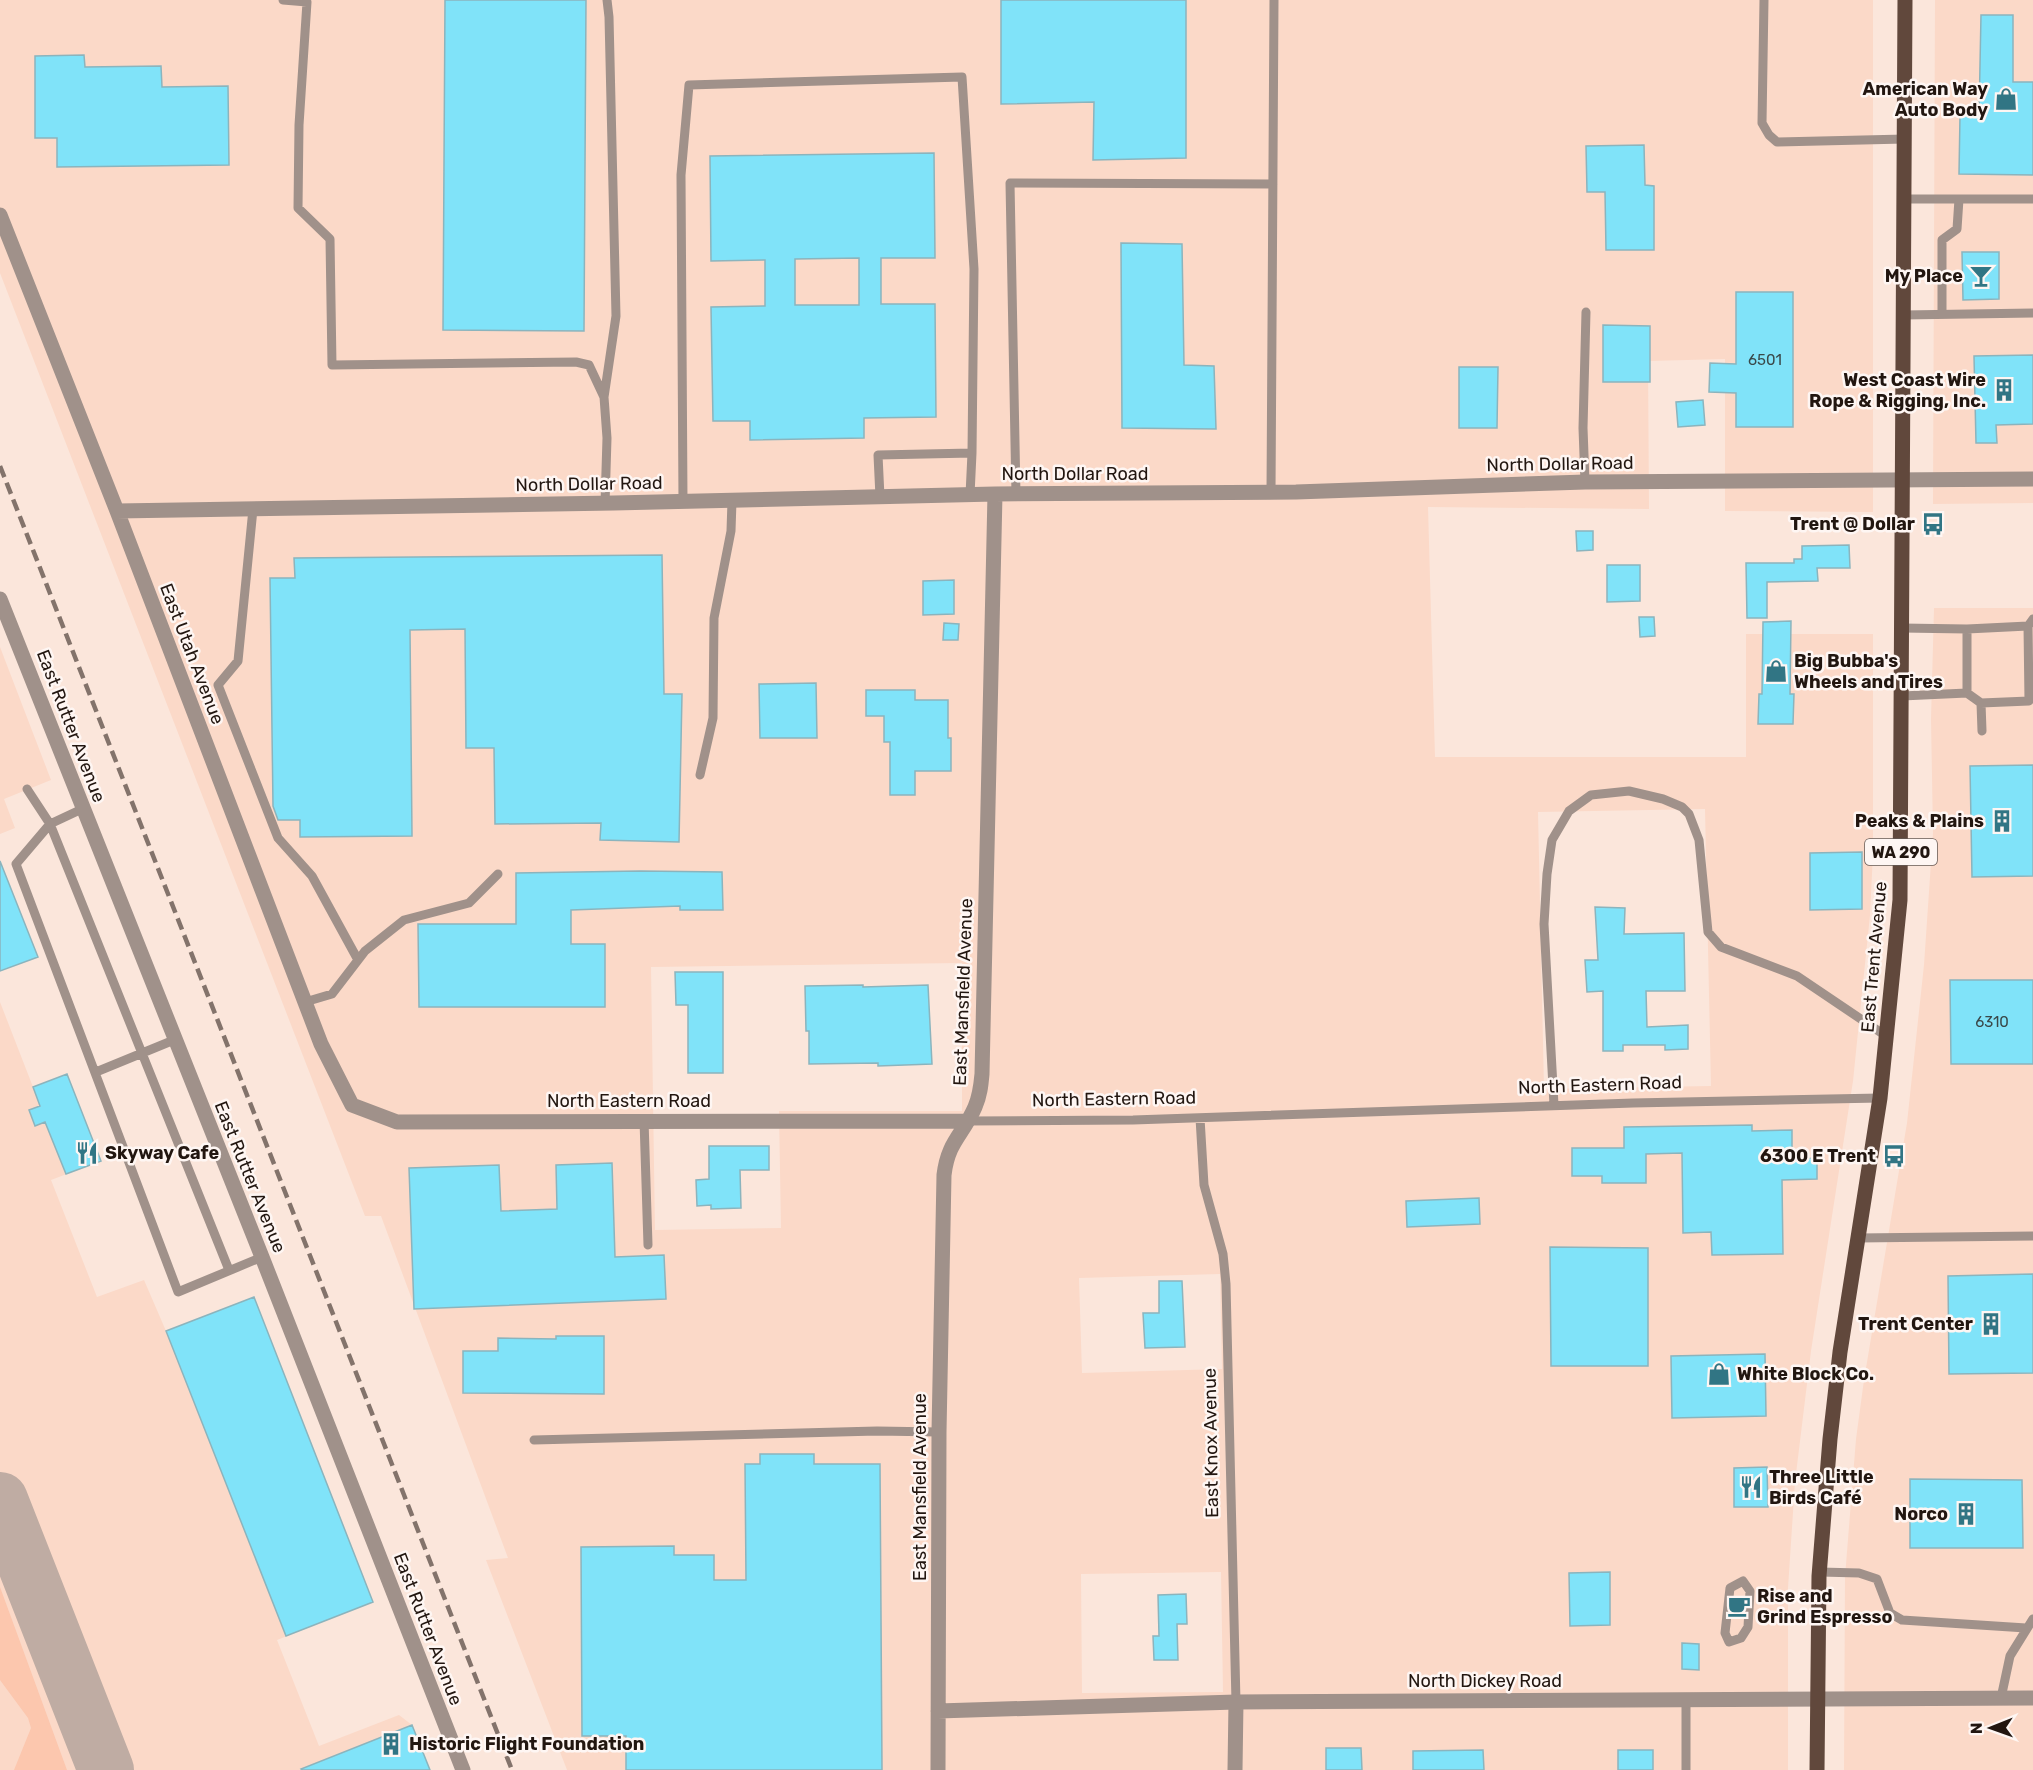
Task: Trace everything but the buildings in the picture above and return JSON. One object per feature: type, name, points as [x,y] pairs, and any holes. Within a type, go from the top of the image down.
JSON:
[{"type":"main road","name":"East Trent Avenue","points":[[1817,1770],[1820,1572],[1830,1439],[1840,1352],[1880,1098],[1900,900],[1905,0]]},
{"type":"street","name":"East Utah Avenue","points":[[0,215],[117,511],[321,1044],[352,1105]]},
{"type":"street","name":"North Dollar Road","points":[[117,511],[604,504],[995,494],[1271,492],[1585,482],[2033,479]]},
{"type":"street","name":"East Mansfield Avenue","points":[[938,1770],[939,1432],[944,1175],[950,1148],[978,1100],[982,1074],[995,494]]},
{"type":"street","name":"East Rutter Avenue","points":[[0,599],[463,1770]]},
{"type":"street","name":"North Eastern Road","points":[[352,1105],[397,1122],[967,1121]]},
{"type":"street","name":"North Dickey Road","points":[[938,1711],[1236,1702],[2033,1698]]},
{"type":"street","name":"East Knox Avenue","points":[[1235,1770],[1236,1702]]},
{"type":"lane","points":[[283,0],[308,2],[299,125],[298,208],[330,239],[332,365],[576,362],[589,365],[604,397]]},
{"type":"lane","points":[[604,504],[607,438],[604,397],[615,316],[607,0]]},
{"type":"lane","points":[[1271,492],[1274,0]]},
{"type":"lane","points":[[1764,0],[1762,123],[1769,135],[1778,142],[1905,139]]},
{"type":"lane","points":[[683,502],[681,175],[689,85],[962,77],[974,269],[970,495]]},
{"type":"lane","points":[[1016,494],[1010,183],[1273,184]]},
{"type":"lane","points":[[1904,199],[2033,199]]},
{"type":"lane","points":[[1942,314],[1942,240],[1957,229],[1959,199]]},
{"type":"lane","points":[[1585,482],[1583,428],[1587,312]]},
{"type":"lane","points":[[1904,315],[2033,313]]},
{"type":"lane","points":[[880,497],[878,455],[972,453]]},
{"type":"lane","points":[[700,775],[713,718],[714,618],[731,531],[732,501]]},
{"type":"lane","points":[[253,509],[238,661],[218,685],[278,838],[312,876],[358,960]]},
{"type":"lane","points":[[1902,628],[1967,629],[2030,622],[2029,701],[1981,703],[1967,693],[1902,696]]},
{"type":"lane","points":[[1967,629],[1967,693]]},
{"type":"lane","points":[[1981,703],[1982,731]]},
{"type":"lane","points":[[27,789],[50,824],[229,1270]]},
{"type":"lane","points":[[1554,1105],[1544,924],[1547,874],[1552,840],[1569,811],[1591,795],[1629,791],[1663,799],[1682,807],[1689,814],[1699,840],[1708,932],[1721,947],[1797,976],[1886,1036]]},
{"type":"lane","points":[[82,809],[50,824],[16,864],[178,1292],[262,1257]]},
{"type":"lane","points":[[305,1002],[332,994],[365,951],[404,920],[469,903],[498,874]]},
{"type":"lane","points":[[96,1072],[174,1040]]},
{"type":"lane","name":"North Eastern Road","points":[[967,1121],[1200,1118],[1554,1105],[1880,1098]]},
{"type":"lane","name":"East Knox Avenue","points":[[1200,1118],[1204,1185],[1222,1254],[1226,1284],[1236,1702]]},
{"type":"lane","points":[[644,1120],[648,1245]]},
{"type":"lane","points":[[1858,1238],[2033,1236]]},
{"type":"lane","points":[[534,1440],[877,1431],[939,1432]]},
{"type":"lane","points":[[1820,1572],[1859,1573],[1877,1579],[1890,1613],[1902,1620],[2026,1628]]},
{"type":"lane","points":[[1743,1581],[1750,1591],[1748,1627],[1741,1638],[1729,1642],[1725,1633],[1730,1588],[1743,1581]]},
{"type":"lane","points":[[2001,1698],[2010,1656],[2033,1619]]},
{"type":"lane","points":[[1686,1699],[1686,1770]]},
{"type":"shaded area","points":[[0,0],[1873,0],[1873,512],[1725,511],[1725,359],[1648,361],[1649,509],[1428,507],[1435,757],[1746,757],[1746,634],[1873,634],[1873,853],[1870,915],[1853,1081],[1811,1351],[1795,1482],[1788,1588],[1788,1770],[567,1770],[486,1560],[508,1558],[381,1216],[365,1216],[0,273]],"holes":[[[1705,809],[1711,1086],[1544,1089],[1538,812]],[[962,963],[962,1111],[779,1111],[781,1228],[655,1230],[651,967]],[[1220,1274],[1222,1369],[1082,1373],[1079,1278]],[[1221,1572],[1223,1692],[1082,1693],[1081,1574]]]},
{"type":"shaded area","points":[[1935,0],[2033,0],[2033,503],[1933,504]]},
{"type":"shaded area","points":[[1934,608],[2033,608],[2033,1770],[1844,1770],[1845,1577],[1856,1439],[1907,1123],[1924,965],[1933,833],[1931,719]]},
{"type":"shaded area","points":[[0,647],[51,780],[4,799],[15,828],[0,834]]},
{"type":"shaded area","points":[[0,1002],[33,1087],[67,1074],[101,1161],[51,1180],[97,1297],[144,1280],[166,1331],[254,1297],[373,1602],[277,1640],[319,1746],[399,1715],[412,1725],[430,1770],[0,1770]]},
{"type":"shaded area","points":[[0,1587],[67,1770],[14,1770],[31,1728],[28,1718],[0,1680]]},
{"type":"taxiway","points":[[0,1500],[106,1770]]},
{"type":"railway","points":[[0,466],[512,1770]]},
{"type":"place","name":"American Way Auto Body","points":[[2006,99]]},
{"type":"place","name":"My Place","points":[[1981,276]]},
{"type":"place","name":"West Coast Wire Rope & Rigging, Inc.","points":[[2004,390]]},
{"type":"place","name":"Trent @ Dollar","points":[[1933,524]]},
{"type":"place","name":"Big Bubba's Wheels and Tires","points":[[1776,671]]},
{"type":"place","name":"Peaks & Plains","points":[[2002,821]]},
{"type":"place","name":"Skyway Cafe","points":[[87,1153]]},
{"type":"place","name":"6300 E Trent","points":[[1894,1156]]},
{"type":"place","name":"Trent Center","points":[[1991,1324]]},
{"type":"place","name":"White Block Co.","points":[[1719,1374]]},
{"type":"place","name":"Three Little Birds Café","points":[[1751,1487]]},
{"type":"place","name":"Norco","points":[[1966,1514]]},
{"type":"place","name":"Rise and Grind Espresso","points":[[1739,1606]]},
{"type":"place","name":"Historic Flight Foundation","points":[[391,1744]]}]
